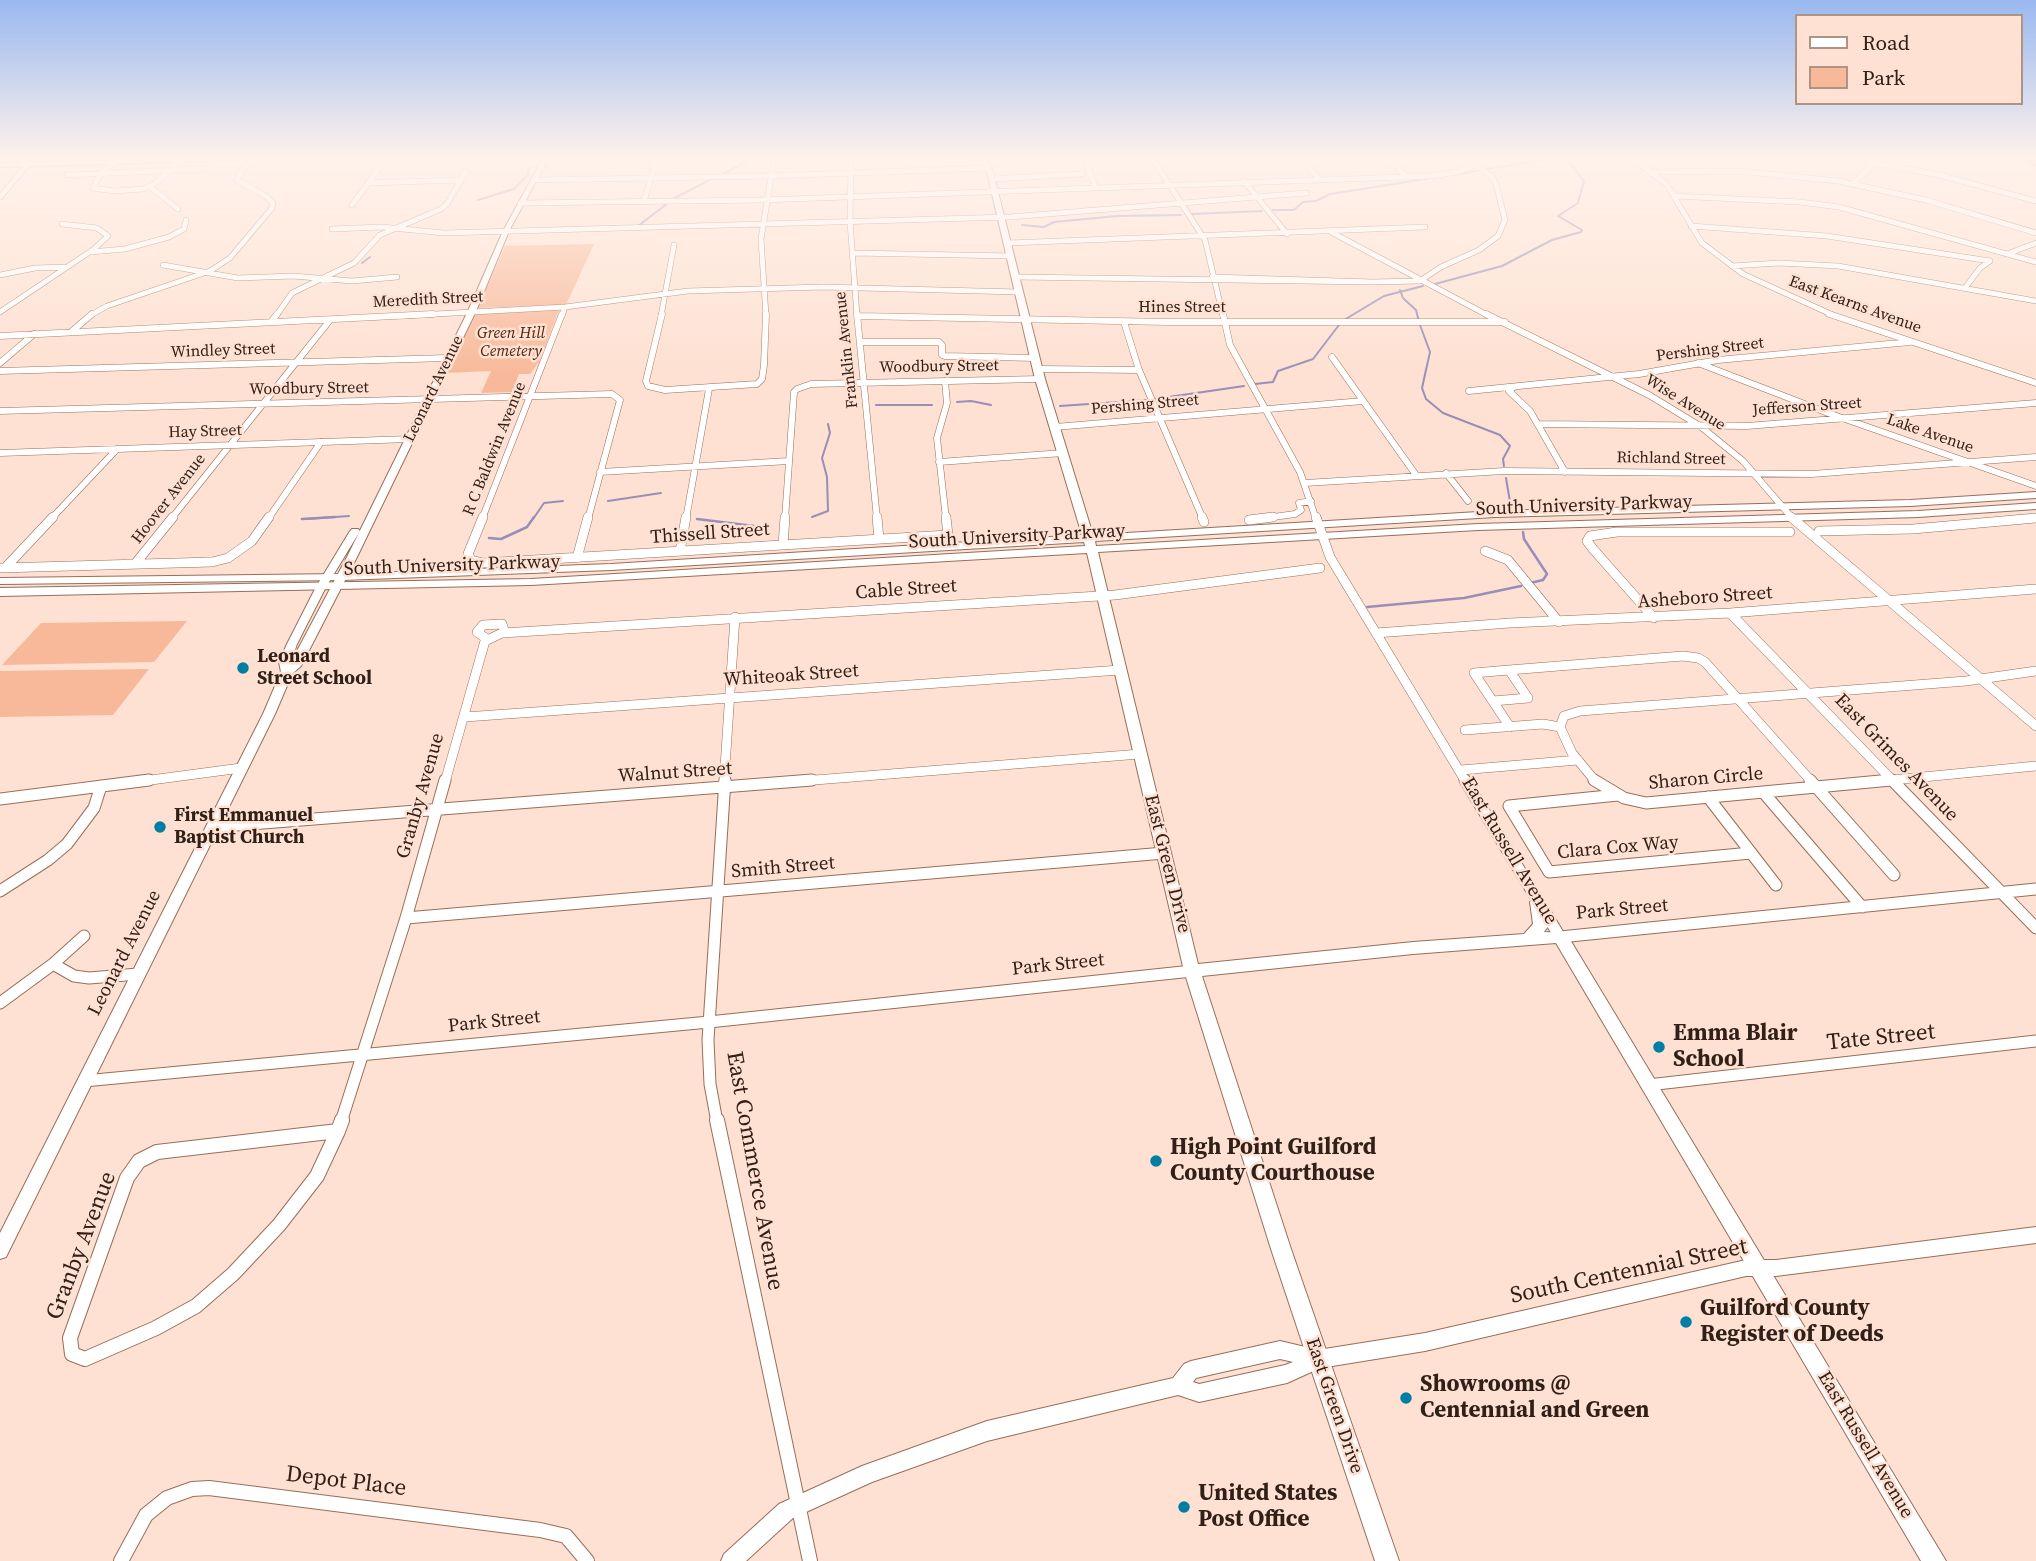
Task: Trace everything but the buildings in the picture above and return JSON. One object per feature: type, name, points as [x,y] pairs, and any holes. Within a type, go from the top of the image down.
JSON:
[{"type":"main road","name":"East Green Drive","points":[[1005,231],[1039,374],[1090,544],[1192,971],[1318,1359],[1387,1561]]},
{"type":"main road","name":"South University Parkway","points":[[1321,530],[1495,514],[1910,503],[2036,495]]},
{"type":"main road","name":"South University Parkway","points":[[0,581],[669,576],[1090,544],[1321,530],[1918,514],[2036,506]]},
{"type":"main road","name":"South University Parkway","points":[[0,592],[321,587],[336,580]]},
{"type":"main road","points":[[1530,939],[1541,925],[1538,902]]},
{"type":"main road","name":"Park Street","points":[[1192,971],[1413,948],[1560,937]]},
{"type":"main road","name":"East Russell Avenue","points":[[1560,937],[1934,1561]]},
{"type":"street","points":[[0,312],[106,240],[107,236],[103,231]]},
{"type":"street","points":[[89,252],[125,249],[169,237],[181,231]]},
{"type":"street","points":[[71,332],[88,316],[107,306],[204,273],[230,258],[253,231]]},
{"type":"street","points":[[271,322],[292,293],[354,263],[362,257],[371,242],[389,231]]},
{"type":"street","points":[[407,231],[424,233],[513,231]]},
{"type":"street","name":"Leonard Avenue","points":[[0,1251],[287,672],[295,666],[336,580],[410,439],[447,358],[472,312],[506,231]]},
{"type":"street","points":[[674,245],[667,292],[646,381],[648,386],[656,389],[709,389],[757,383],[762,379],[764,365],[766,289],[761,251],[763,231]]},
{"type":"street","name":"Franklin Avenue","points":[[851,231],[879,539]]},
{"type":"street","name":"East Russell Avenue","points":[[1199,231],[1204,238],[1223,323],[1233,353],[1305,484],[1330,557],[1560,937]]},
{"type":"street","points":[[1284,231],[1287,234]]},
{"type":"street","points":[[1008,243],[1353,231]]},
{"type":"street","points":[[1016,277],[1420,281],[1441,267],[1488,244],[1500,231]]},
{"type":"street","name":"East Kearns Avenue","points":[[1694,231],[1702,243],[1731,266],[1793,299],[2036,383]]},
{"type":"street","points":[[1757,231],[1827,236],[1990,261]]},
{"type":"street","points":[[1925,231],[2036,262]]},
{"type":"street","name":"Wise Avenue","points":[[1331,232],[1420,281],[1614,377],[1700,426],[1734,453],[1791,517],[2036,726]]},
{"type":"street","points":[[1965,288],[1980,268],[1990,261],[2036,243]]},
{"type":"street","points":[[853,253],[1011,256]]},
{"type":"street","points":[[1731,266],[1779,263],[1822,265],[2036,301]]},
{"type":"street","points":[[163,265],[237,278],[321,278],[352,281],[397,277]]},
{"type":"street","points":[[0,275],[30,268],[67,267]]},
{"type":"street","name":"Meredith Street","points":[[0,336],[565,307],[667,292],[856,288],[1019,292]]},
{"type":"street","name":"R C Baldwin Avenue","points":[[471,560],[468,554],[565,307]]},
{"type":"street","name":"Hines Street","points":[[859,316],[1223,323],[1505,322]]},
{"type":"street","name":"Hoover Avenue","points":[[135,564],[330,320]]},
{"type":"street","points":[[1124,322],[1139,370],[1204,522]]},
{"type":"street","points":[[0,363],[34,334]]},
{"type":"street","points":[[861,342],[939,342],[943,345],[942,355],[945,356],[1035,358]]},
{"type":"street","name":"Pershing Street","points":[[1469,391],[1614,377],[1698,363],[1913,342]]},
{"type":"street","points":[[1332,357],[1416,475]]},
{"type":"street","name":"Windley Street","points":[[0,371],[447,358]]},
{"type":"street","name":"Lake Avenue","points":[[1698,363],[2036,486]]},
{"type":"street","name":"Woodbury Street","points":[[789,461],[794,393],[797,389],[811,384],[945,381],[1139,370]]},
{"type":"street","points":[[945,381],[947,403],[937,439],[939,462],[1063,453]]},
{"type":"street","points":[[1514,387],[1509,391],[1538,424],[1565,472]]},
{"type":"street","points":[[680,551],[709,389]]},
{"type":"street","name":"Woodbury Street","points":[[0,411],[605,394],[618,396],[620,400],[600,472]]},
{"type":"street","name":"Pershing Street","points":[[1055,427],[1363,401]]},
{"type":"street","name":"Jefferson Street","points":[[1538,424],[1747,426],[2036,403]]},
{"type":"street","name":"Hay Street","points":[[3,453],[410,439]]},
{"type":"street","points":[[3,568],[212,562],[228,558],[248,546],[321,442]]},
{"type":"street","points":[[3,568],[117,449]]},
{"type":"street","points":[[0,463],[3,453]]},
{"type":"street","name":"Richland Street","points":[[1305,484],[1446,473],[1812,474],[2036,457]]},
{"type":"street","points":[[577,558],[600,472],[695,466],[789,461],[783,545]]},
{"type":"street","name":"Thissell Street","points":[[471,560],[483,563],[577,558],[950,534],[939,462]]},
{"type":"street","points":[[1446,473],[1468,501]]},
{"type":"street","points":[[1249,520],[1295,514],[1301,510],[1299,503],[1311,501]]},
{"type":"street","points":[[1819,531],[1925,528],[2036,518]]},
{"type":"street","points":[[1654,618],[1593,549],[1587,541],[1590,536],[1617,532],[1790,532]]},
{"type":"street","points":[[1485,551],[1508,560],[1559,622]]},
{"type":"street","name":"Cable Street","points":[[495,635],[735,617],[1101,595],[1320,568]]},
{"type":"street","name":"Leonard Avenue","points":[[287,672],[284,662],[321,587]]},
{"type":"street","name":"Asheboro Street","points":[[1376,633],[1478,625],[1730,613],[2036,589]]},
{"type":"street","name":"East Grimes Avenue","points":[[1730,613],[2036,928]]},
{"type":"street","name":"East Commerce Avenue","points":[[735,617],[709,1022],[710,1084],[732,1202],[800,1505],[810,1561]]},
{"type":"street","name":"Granby Avenue","points":[[338,1131],[157,1152],[139,1161],[128,1178],[70,1338],[72,1354],[85,1359],[156,1328],[196,1306],[233,1275],[279,1225],[317,1176],[338,1131],[406,918],[465,717],[495,635]]},
{"type":"street","points":[[1510,727],[1474,673],[1692,657],[1705,662],[1894,875]]},
{"type":"street","name":"Whiteoak Street","points":[[465,717],[1119,670]]},
{"type":"street","points":[[1493,701],[1528,698],[1510,670]]},
{"type":"street","points":[[1465,730],[1543,724],[1560,727],[1564,716],[1580,710],[2036,671]]},
{"type":"street","name":"Sharon Circle","points":[[1560,727],[1578,760],[1596,782],[1618,795],[1646,803],[2036,766]]},
{"type":"street","name":"Walnut Street","points":[[212,827],[1140,754]]},
{"type":"street","points":[[1461,770],[1578,760]]},
{"type":"street","points":[[0,799],[241,768]]},
{"type":"street","points":[[0,891],[67,844],[93,808],[101,786]]},
{"type":"street","points":[[1763,792],[1862,907]]},
{"type":"street","name":"Clara Cox Way","points":[[1618,795],[1509,806],[1549,872],[1751,853]]},
{"type":"street","points":[[1708,797],[1776,885]]},
{"type":"street","name":"Smith Street","points":[[406,918],[1164,853]]},
{"type":"street","name":"Park Street","points":[[1560,937],[2036,889]]},
{"type":"street","points":[[0,1003],[84,936]]},
{"type":"street","points":[[52,964],[74,976],[89,978],[138,974]]},
{"type":"street","name":"Park Street","points":[[84,1082],[709,1022],[1192,971]]},
{"type":"street","name":"Tate Street","points":[[1648,1085],[2036,1041]]},
{"type":"street","name":"South Centennial Street","points":[[731,1561],[786,1511],[869,1473],[987,1431],[1178,1386],[1199,1393],[1287,1374],[1318,1359],[1425,1342],[1746,1268],[1776,1268],[2036,1235]]},
{"type":"street","name":"Depot Place","points":[[121,1561],[146,1515],[167,1499],[192,1489],[209,1488],[540,1530],[566,1536],[587,1561]]},
{"type":"green space","name":"Green Hill Cemetery","points":[[594,244],[566,305],[478,308],[505,246]]},
{"type":"green space","name":"Green Hill Cemetery","points":[[559,310],[539,362],[530,374],[519,374],[512,392],[481,393],[491,371],[446,373],[475,313]]},
{"type":"green space","points":[[187,621],[154,662],[2,665],[41,623]]},
{"type":"green space","points":[[149,669],[113,715],[0,717],[0,671]]},
{"type":"waterway","points":[[1435,284],[1502,266],[1552,240],[1582,231]]},
{"type":"waterway","points":[[362,263],[370,257]]},
{"type":"waterway","points":[[1401,292],[1423,286]]},
{"type":"waterway","points":[[1344,320],[1384,296],[1401,292]]},
{"type":"waterway","points":[[1401,292],[1403,298],[1416,310],[1419,322]]},
{"type":"waterway","points":[[1255,384],[1273,382],[1278,371],[1313,359],[1339,325]]},
{"type":"waterway","points":[[1420,325],[1430,352],[1422,388],[1426,399],[1443,413],[1500,435],[1510,446],[1503,459],[1504,466]]},
{"type":"waterway","points":[[1155,399],[1244,386]]},
{"type":"waterway","points":[[1060,406],[1147,400]]},
{"type":"waterway","points":[[957,402],[971,401],[991,405]]},
{"type":"waterway","points":[[876,405],[932,405]]},
{"type":"waterway","points":[[812,517],[828,511],[827,477],[822,458],[830,433],[828,424]]},
{"type":"waterway","points":[[1506,478],[1511,508]]},
{"type":"waterway","points":[[608,501],[661,493]]},
{"type":"waterway","points":[[533,519],[544,503],[563,501]]},
{"type":"waterway","points":[[335,517],[349,516]]},
{"type":"waterway","points":[[302,519],[335,517]]},
{"type":"waterway","points":[[307,519],[335,517]]},
{"type":"waterway","points":[[489,538],[501,539],[527,527],[534,517]]},
{"type":"waterway","points":[[697,519],[762,527],[770,525]]},
{"type":"waterway","points":[[1523,532],[1524,539],[1547,574],[1543,580],[1530,583]]},
{"type":"waterway","points":[[1367,607],[1464,598],[1521,586]]},
{"type":"place","name":"Leonard Street School","points":[[243,668]]},
{"type":"place","name":"First Emmanuel Baptist Church","points":[[160,827]]},
{"type":"place","name":"Emma Blair School","points":[[1659,1047]]},
{"type":"place","name":"High Point Guilford County Courthouse","points":[[1156,1161]]},
{"type":"place","name":"Guilford County Register of Deeds","points":[[1686,1322]]},
{"type":"place","name":"Showrooms @ Centennial and Green","points":[[1406,1398]]},
{"type":"place","name":"United States Post Office","points":[[1184,1507]]}]
